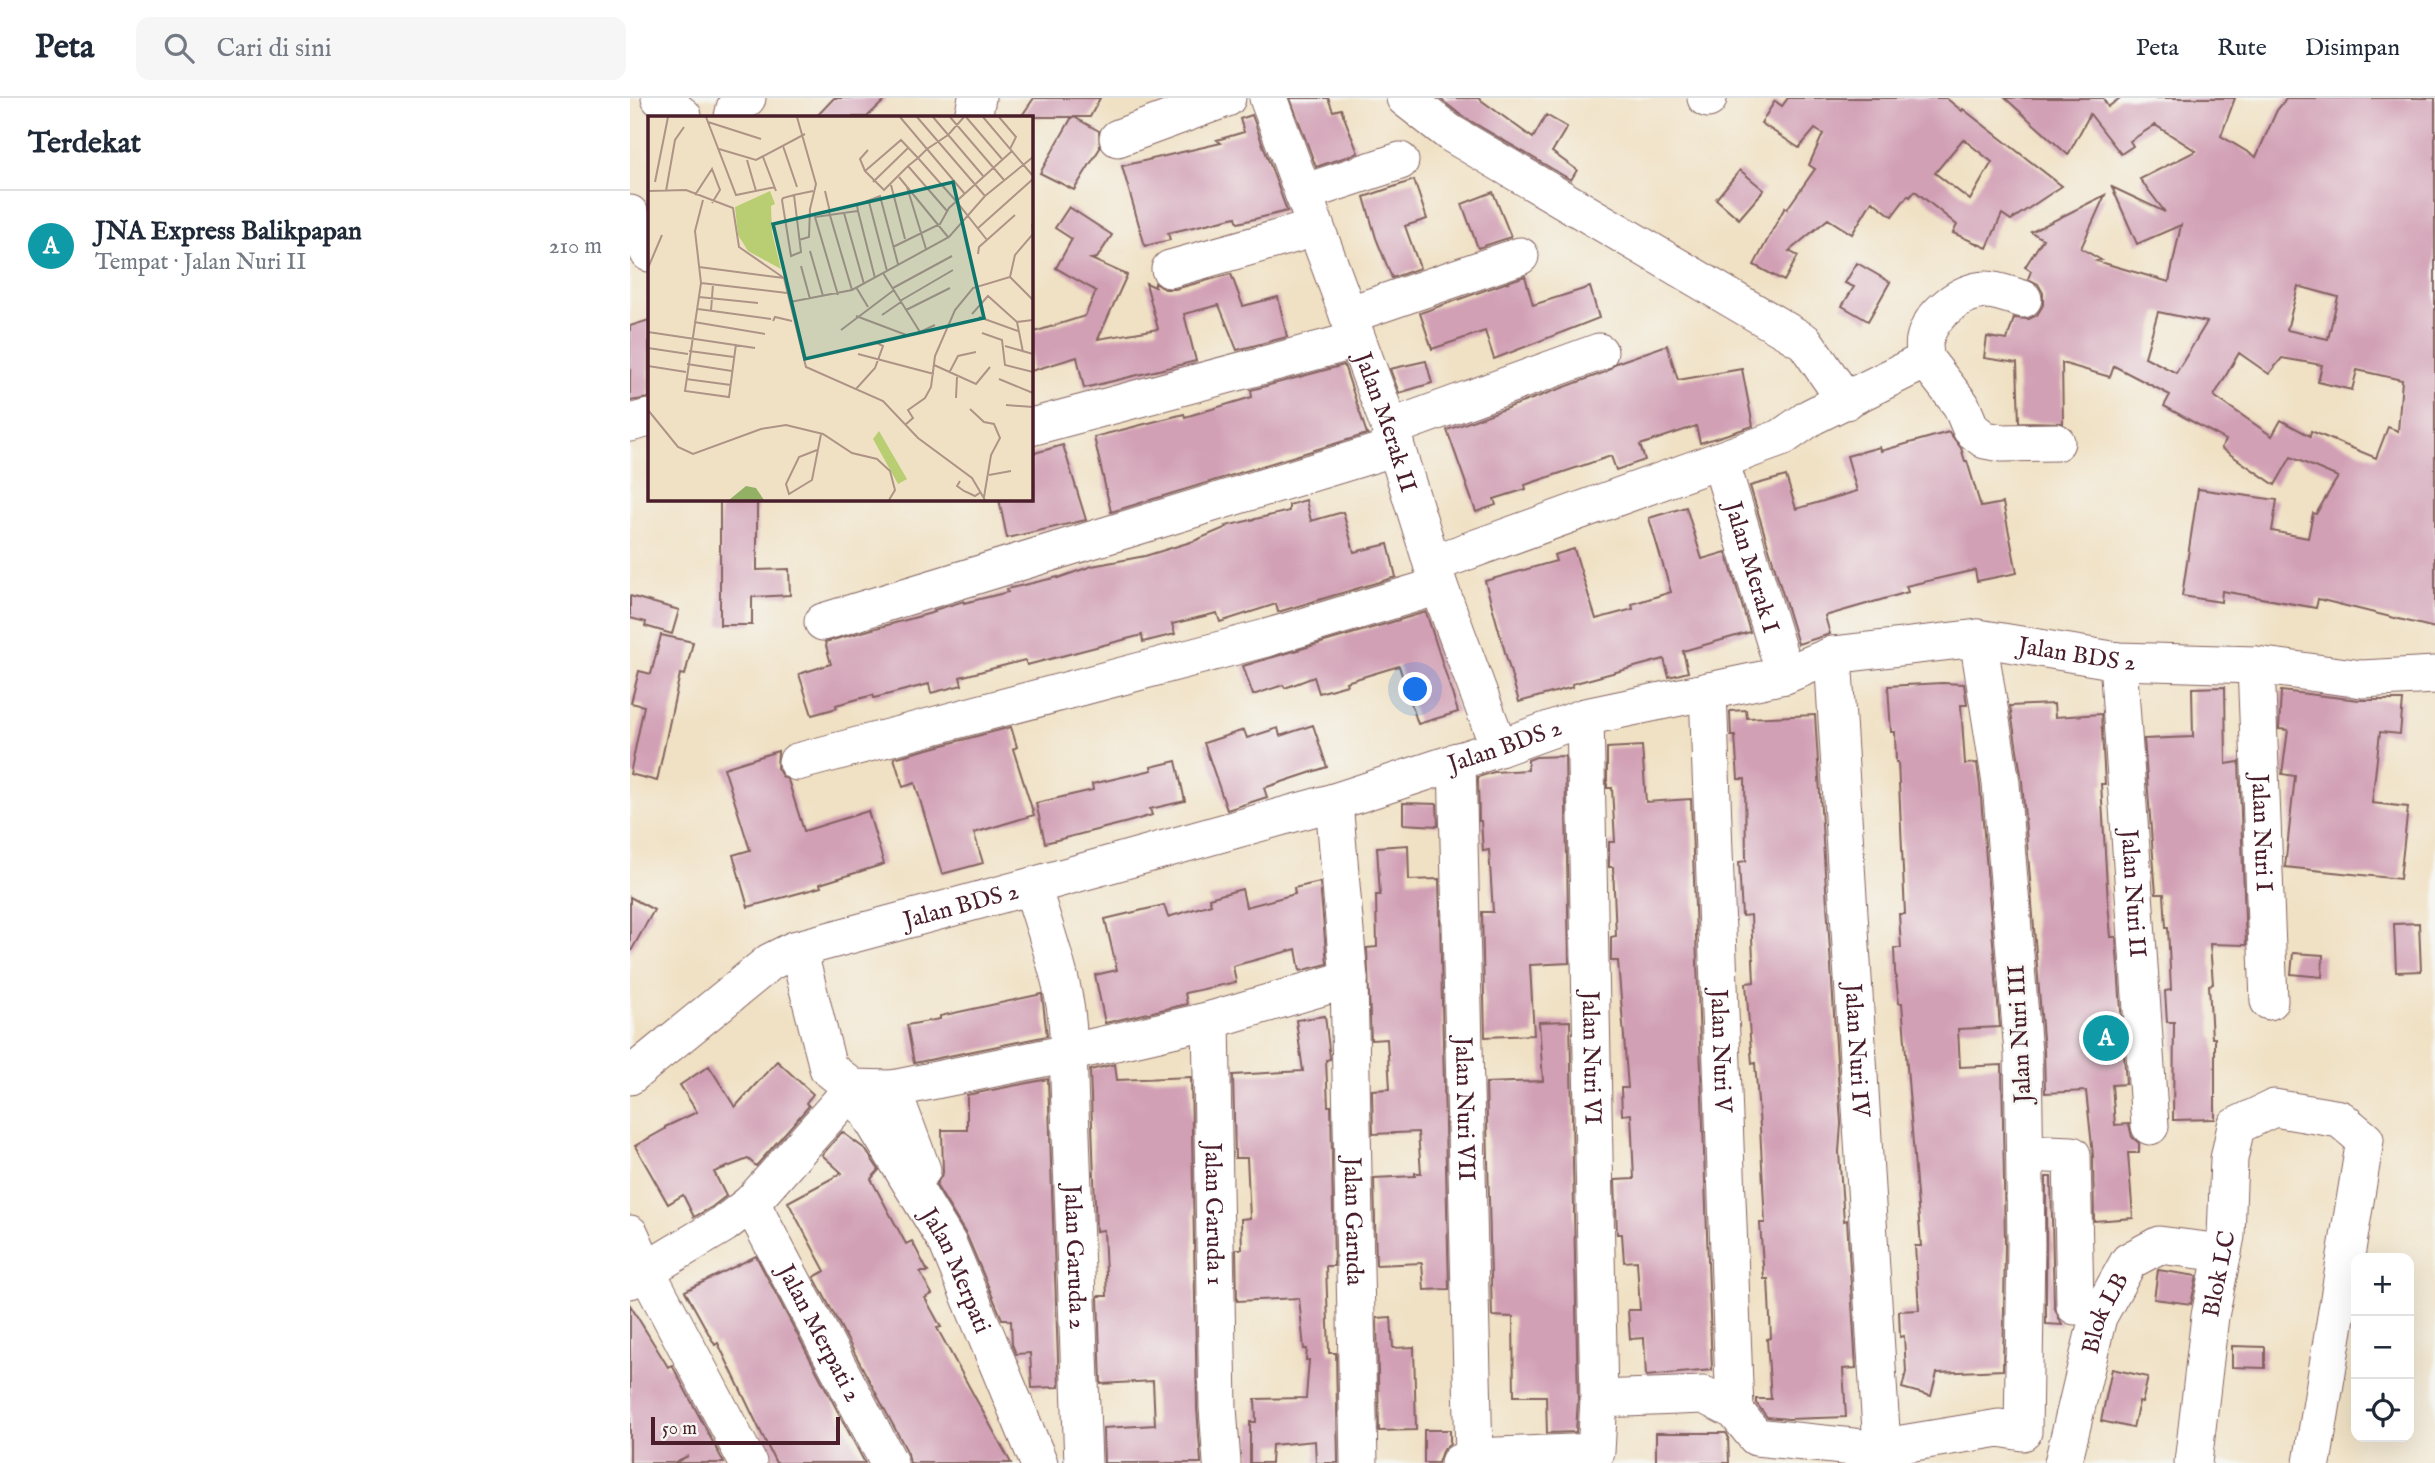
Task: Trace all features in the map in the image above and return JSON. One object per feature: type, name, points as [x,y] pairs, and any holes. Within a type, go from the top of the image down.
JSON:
[{"type":"street","points":[[660,98],[683,116]]},
{"type":"street","points":[[733,116],[735,108],[747,98]]},
{"type":"street","points":[[972,116],[977,98]]},
{"type":"street","points":[[1118,138],[1227,98]]},
{"type":"street","name":"Jalan Merak II","points":[[1268,98],[1393,438],[1435,575],[1499,748]]},
{"type":"street","points":[[1405,98],[1450,132],[1805,342],[1846,401]]},
{"type":"street","points":[[1303,193],[1400,161]]},
{"type":"street","points":[[630,207],[648,199]]},
{"type":"street","points":[[630,214],[648,251]]},
{"type":"street","points":[[1170,269],[1315,228]]},
{"type":"street","points":[[1032,427],[1352,328],[1520,256]]},
{"type":"street","points":[[630,277],[642,272],[648,264]]},
{"type":"street","points":[[2023,299],[1987,290],[1966,294],[1932,322],[1924,340],[1926,360],[1961,405],[1971,429],[1985,440],[2002,443],[2056,442]]},
{"type":"street","points":[[823,622],[1393,438],[1600,352]]},
{"type":"street","points":[[797,762],[1266,638],[1435,575],[1781,438],[1811,417],[1926,360]]},
{"type":"street","points":[[630,423],[648,418]]},
{"type":"street","name":"Jalan Merak I","points":[[1720,460],[1785,675]]},
{"type":"street","name":"Jalan BDS 2","points":[[630,1076],[770,961],[798,949],[1334,802],[1585,717],[1785,675],[1833,655],[1978,638],[2118,661],[2256,665],[2362,679],[2435,675]]},
{"type":"street","name":"Jalan Nuri III","points":[[1875,1453],[1999,1428],[2023,1432],[2026,1244],[2023,1053],[2001,783],[1978,638]]},
{"type":"street","name":"Jalan Nuri IV","points":[[1833,655],[1875,1453]]},
{"type":"street","name":"Jalan Nuri II","points":[[2118,661],[2150,1126]]},
{"type":"street","name":"Jalan Nuri I","points":[[2256,665],[2269,1001]]},
{"type":"street","name":"Jalan Nuri V","points":[[1708,691],[1735,1411]]},
{"type":"street","name":"Jalan Nuri VI","points":[[1466,1460],[1596,1452],[1599,1399],[1585,717]]},
{"type":"street","name":"Jalan Nuri VII","points":[[1457,761],[1466,1460]]},
{"type":"street","name":"Jalan Garuda","points":[[1334,802],[1349,979],[1359,1463]]},
{"type":"street","name":"Jalan Garuda 2","points":[[1032,887],[1062,987],[1069,1029],[1083,1463]]},
{"type":"street","name":"Jalan Merpati","points":[[798,949],[828,1068],[853,1088],[948,1244],[1039,1463]]},
{"type":"street","points":[[638,1276],[724,1224],[751,1203],[853,1088],[892,1088],[1068,1053],[1211,1020],[1349,979]]},
{"type":"street","name":"Jalan Garuda 1","points":[[1211,1020],[1217,1408],[1222,1463]]},
{"type":"street","points":[[892,1088],[948,1244]]},
{"type":"street","name":"Blok LC","points":[[2193,1463],[2210,1316],[2226,1236],[2229,1159],[2236,1126],[2274,1108],[2340,1119],[2365,1140],[2312,1463]]},
{"type":"street","points":[[2025,1153],[2071,1155],[2075,1306]]},
{"type":"street","name":"Jalan Merpati 2","points":[[751,1203],[889,1463]]},
{"type":"street","points":[[630,1234],[638,1276],[748,1463]]},
{"type":"street","name":"Blok LB","points":[[2063,1463],[2098,1317],[2129,1261],[2159,1245],[2223,1253]]},
{"type":"street","points":[[1599,1399],[1704,1395],[1735,1411],[1756,1437],[1875,1453]]},
{"type":"building","points":[[834,98],[887,98],[868,116],[817,116]]},
{"type":"building","points":[[1034,98],[1100,98],[1090,117],[1074,117],[1099,131],[1100,148],[1074,190],[1040,173],[1072,117],[1022,116]]},
{"type":"building","points":[[1290,98],[1328,98],[1333,111],[1341,109],[1358,153],[1316,167]]},
{"type":"building","points":[[1439,98],[1478,98],[1533,138],[1546,115],[1567,127],[1552,152],[1577,170],[1571,180],[1462,116]]},
{"type":"building","points":[[1788,98],[1946,98],[2062,186],[2011,220],[2002,214],[1987,248],[1953,233],[1957,225],[1915,191],[1910,197],[1908,195],[1892,216],[1872,201],[1852,234],[1828,219],[1789,251],[1798,256],[1784,281],[1754,265],[1785,207],[1787,209],[1815,169],[1809,165],[1823,134],[1815,129],[1799,148],[1761,123],[1775,101],[1782,106]],"holes":[[[1963,139],[1992,162],[1970,200],[1935,173]]]},
{"type":"building","points":[[2005,98],[2103,98],[2108,107],[2120,98],[2235,98],[2221,136],[2256,157],[2277,110],[2287,98],[2435,98],[2435,628],[2318,599],[2316,608],[2222,591],[2221,602],[2182,596],[2198,489],[2277,500],[2272,531],[2308,538],[2313,513],[2316,514],[2338,477],[2291,457],[2275,485],[2221,448],[2226,440],[2164,406],[2170,395],[2114,366],[2110,377],[2062,363],[2063,423],[2019,422],[2017,363],[1984,358],[1987,337],[2007,340],[2014,318],[2029,319],[2037,315],[2043,305],[2043,293],[2038,284],[2028,279],[2031,271],[2025,267],[2043,239],[2031,232],[2105,195],[2081,248],[2101,260],[2097,261],[2169,282],[2181,225],[2137,244],[2112,187],[2165,212],[2140,179],[2196,151],[2155,125],[2130,141],[2133,146],[2121,154],[2090,114],[2068,155]],"holes":[[[2298,286],[2338,297],[2328,339],[2287,330]],[[2158,312],[2207,322],[2176,373],[2145,357]],[[2239,353],[2269,374],[2282,358],[2322,365],[2318,382],[2352,390],[2357,370],[2402,380],[2398,431],[2388,427],[2376,458],[2311,431],[2310,436],[2281,420],[2272,436],[2214,396]]]},
{"type":"building","points":[[1252,115],[1287,211],[1238,223],[1236,217],[1168,233],[1170,240],[1145,246],[1122,166],[1221,143],[1217,140],[1244,132],[1240,119]]},
{"type":"building","points":[[1740,170],[1764,190],[1739,219],[1716,199]]},
{"type":"building","points":[[1414,180],[1427,219],[1405,226],[1420,268],[1392,278],[1364,197]]},
{"type":"building","points":[[1493,192],[1511,237],[1478,248],[1462,204]]},
{"type":"building","points":[[1069,207],[1112,235],[1097,258],[1091,259],[1127,275],[1098,339],[1158,329],[1146,283],[1175,289],[1231,274],[1243,306],[1278,297],[1287,337],[1237,350],[1219,305],[1184,314],[1196,361],[1084,388],[1077,357],[1032,371],[1032,333],[1085,316],[1096,291],[1056,268],[1072,239],[1055,228]]},
{"type":"building","points":[[1857,263],[1890,282],[1868,321],[1842,306],[1854,287],[1845,283]]},
{"type":"building","points":[[1525,276],[1533,305],[1590,287],[1599,318],[1494,359],[1485,331],[1432,349],[1420,313]]},
{"type":"building","points":[[648,320],[648,398],[630,401],[630,326]]},
{"type":"building","points":[[1667,345],[1678,380],[1742,369],[1753,426],[1700,443],[1696,426],[1640,445],[1645,460],[1616,470],[1611,456],[1525,485],[1526,489],[1494,499],[1496,505],[1476,512],[1447,430],[1606,372],[1616,363]]},
{"type":"building","points":[[1426,361],[1432,383],[1399,393],[1390,369]]},
{"type":"building","points":[[1344,365],[1367,434],[1111,512],[1094,437],[1184,414],[1185,417],[1252,397],[1251,390]]},
{"type":"building","points":[[1949,432],[1967,461],[1981,507],[2003,503],[2017,573],[1977,581],[1975,570],[1906,586],[1908,592],[1825,616],[1830,634],[1798,644],[1750,486],[1786,476],[1796,509],[1857,491],[1847,456],[1880,447],[1881,451]]},
{"type":"building","points":[[1063,445],[1086,520],[1007,538],[999,500],[1032,500],[1032,454]]},
{"type":"building","points":[[720,500],[757,500],[757,570],[789,569],[790,595],[752,597],[752,625],[720,625]]},
{"type":"building","points":[[1306,500],[1311,521],[1343,512],[1354,552],[1388,544],[1396,577],[1278,612],[1276,604],[1220,622],[1217,613],[1172,624],[1175,634],[1143,642],[1142,635],[1027,665],[1025,660],[960,677],[962,685],[931,693],[929,684],[874,698],[873,695],[812,715],[799,674],[831,664],[825,642],[935,612],[934,610],[964,601],[1008,592],[1007,589],[1058,578],[1092,566],[1145,556],[1194,541],[1226,526],[1289,511],[1289,505]]},
{"type":"building","points":[[1686,507],[1702,559],[1726,552],[1750,632],[1683,651],[1688,672],[1669,677],[1664,659],[1572,684],[1573,687],[1519,702],[1485,581],[1556,561],[1554,555],[1574,549],[1596,619],[1633,609],[1632,604],[1671,592],[1649,518]]},
{"type":"building","points":[[630,596],[679,610],[672,634],[645,626],[646,622],[630,618]]},
{"type":"building","points":[[1426,612],[1458,712],[1418,724],[1399,666],[1319,693],[1314,677],[1285,688],[1283,685],[1253,695],[1243,666]]},
{"type":"building","points":[[661,635],[693,642],[685,675],[680,674],[657,781],[630,774],[644,706],[631,703],[639,671],[651,674]]},
{"type":"building","points":[[1964,684],[1967,705],[1961,705],[1965,764],[1977,763],[1980,786],[2000,1027],[1958,1029],[1960,1067],[2002,1065],[2005,1244],[2003,1370],[1937,1373],[1931,1396],[1902,1388],[1906,1372],[1904,1336],[1900,1337],[1899,1311],[1919,1310],[1915,1246],[1921,1246],[1902,1003],[1899,1003],[1895,971],[1894,948],[1901,948],[1899,914],[1905,914],[1898,762],[1895,732],[1891,732],[1888,686]]},
{"type":"building","points":[[2225,687],[2226,764],[2239,762],[2246,945],[2210,944],[2213,984],[2209,985],[2212,1038],[2215,1038],[2215,1119],[2173,1120],[2174,1022],[2167,1022],[2165,991],[2171,990],[2168,927],[2164,894],[2156,894],[2144,739],[2193,737],[2192,688]]},
{"type":"building","points":[[2281,691],[2359,700],[2403,700],[2400,734],[2380,732],[2372,803],[2408,807],[2400,879],[2285,867],[2295,776],[2282,774],[2288,730],[2279,729]]},
{"type":"building","points":[[2054,704],[2055,717],[2101,714],[2105,784],[2101,784],[2108,903],[2111,937],[2116,937],[2126,1084],[2112,1085],[2115,1125],[2129,1124],[2132,1137],[2139,1143],[2139,1153],[2128,1153],[2133,1218],[2094,1221],[2093,1155],[2086,1091],[2045,1093],[2022,781],[2010,706]]},
{"type":"building","points":[[1746,710],[1747,718],[1815,715],[1841,1124],[1839,1152],[1844,1221],[1847,1220],[1856,1368],[1843,1369],[1846,1417],[1767,1417],[1756,1403],[1756,1399],[1771,1399],[1767,1339],[1771,1338],[1768,1279],[1764,1279],[1760,1223],[1765,1223],[1760,1127],[1746,983],[1754,982],[1751,915],[1742,916],[1739,862],[1746,861],[1745,779],[1738,779],[1730,711]]},
{"type":"building","points":[[1313,725],[1327,767],[1264,788],[1267,797],[1227,810],[1204,743],[1244,730],[1247,738],[1278,728],[1280,736]]},
{"type":"building","points":[[1011,727],[1017,747],[1013,749],[1034,815],[974,833],[983,863],[942,874],[915,783],[903,787],[894,758]]},
{"type":"building","points":[[1642,746],[1646,802],[1691,799],[1712,1370],[1646,1376],[1644,1338],[1630,1339],[1628,1310],[1640,1310],[1637,1261],[1624,1262],[1622,1234],[1617,1234],[1615,1180],[1634,1179],[1631,1114],[1622,1115],[1621,1088],[1628,1088],[1618,961],[1611,961],[1611,937],[1616,936],[1613,867],[1609,867],[1609,842],[1615,842],[1612,788],[1607,788],[1607,748]]},
{"type":"building","points":[[778,751],[777,768],[788,780],[804,831],[868,811],[884,864],[820,884],[821,887],[748,907],[733,855],[750,850],[724,768]]},
{"type":"building","points":[[1565,756],[1569,963],[1530,965],[1534,1035],[1485,1037],[1482,912],[1493,912],[1489,850],[1483,851],[1479,821],[1478,777],[1494,772],[1528,770],[1528,760],[1536,757]]},
{"type":"building","points":[[1176,761],[1185,801],[1150,809],[1152,815],[1045,843],[1036,803],[1093,790],[1092,784],[1152,770],[1151,767]]},
{"type":"building","points":[[1403,803],[1437,804],[1438,826],[1403,824]]},
{"type":"building","points":[[1408,845],[1409,880],[1439,879],[1449,1289],[1424,1290],[1422,1263],[1376,1265],[1374,1178],[1415,1176],[1415,1173],[1421,1173],[1418,1132],[1373,1134],[1372,1090],[1390,1089],[1387,1039],[1371,1040],[1367,948],[1377,947],[1376,895],[1380,895],[1377,847]]},
{"type":"building","points":[[1320,882],[1327,964],[1300,971],[1296,949],[1233,966],[1236,982],[1185,993],[1187,1004],[1105,1023],[1095,975],[1117,970],[1105,919],[1164,905],[1168,917],[1211,904],[1209,898],[1242,889],[1246,907],[1295,894],[1294,888]]},
{"type":"building","points":[[630,897],[654,910],[630,953]]},
{"type":"building","points":[[2419,923],[2421,971],[2396,972],[2394,924]]},
{"type":"building","points":[[2293,953],[2323,955],[2322,977],[2291,974]]},
{"type":"building","points":[[1042,994],[1047,1036],[914,1063],[907,1025]]},
{"type":"building","points":[[1325,1016],[1330,1059],[1326,1060],[1328,1106],[1331,1106],[1334,1266],[1326,1266],[1329,1353],[1336,1353],[1338,1463],[1316,1463],[1315,1441],[1272,1445],[1271,1463],[1250,1463],[1250,1422],[1256,1422],[1255,1399],[1306,1398],[1309,1360],[1306,1360],[1307,1349],[1304,1349],[1299,1298],[1237,1301],[1236,1249],[1242,1249],[1241,1219],[1250,1218],[1247,1158],[1235,1158],[1233,1075],[1303,1071],[1296,1020]]},
{"type":"building","points":[[1570,1021],[1578,1399],[1576,1432],[1547,1433],[1546,1396],[1514,1396],[1513,1317],[1492,1316],[1486,1083],[1543,1081],[1539,1022]]},
{"type":"building","points":[[777,1061],[813,1094],[806,1103],[809,1106],[756,1166],[748,1159],[714,1172],[726,1196],[712,1207],[694,1217],[683,1195],[668,1204],[635,1146],[665,1127],[697,1112],[680,1085],[709,1066],[735,1107]]},
{"type":"building","points":[[1115,1064],[1117,1080],[1191,1077],[1197,1408],[1201,1463],[1104,1463],[1103,1428],[1155,1425],[1153,1381],[1101,1384],[1098,1296],[1107,1296],[1104,1230],[1096,1231],[1090,1070]]},
{"type":"building","points":[[1048,1079],[1059,1387],[1032,1388],[1030,1353],[1016,1354],[1012,1344],[1011,1321],[1002,1319],[967,1236],[936,1185],[943,1173],[942,1130],[967,1130],[967,1095]]},
{"type":"building","points":[[842,1132],[865,1149],[879,1170],[871,1179],[906,1244],[912,1241],[928,1272],[920,1272],[932,1294],[925,1298],[941,1327],[937,1328],[1011,1463],[910,1463],[908,1453],[814,1277],[825,1271],[788,1202],[842,1173],[822,1155]]},
{"type":"building","points":[[2046,1177],[2051,1177],[2054,1306],[2062,1325],[2046,1324]]},
{"type":"building","points":[[756,1256],[865,1463],[776,1463],[718,1343],[715,1345],[685,1291]]},
{"type":"building","points":[[2158,1270],[2197,1276],[2191,1304],[2154,1299]]},
{"type":"building","points":[[630,1305],[668,1367],[672,1365],[724,1463],[674,1463],[688,1456],[673,1463],[630,1463]]},
{"type":"building","points":[[1391,1317],[1393,1348],[1414,1347],[1416,1430],[1379,1431],[1377,1318]]},
{"type":"building","points":[[2232,1346],[2265,1347],[2265,1368],[2232,1367]]},
{"type":"building","points":[[2112,1369],[2148,1377],[2133,1428],[2101,1421]]},
{"type":"building","points":[[1424,1430],[1450,1430],[1450,1444],[1442,1451],[1438,1463],[1424,1463]]},
{"type":"building","points":[[1656,1433],[1726,1433],[1729,1463],[1656,1463]]},
{"type":"place","name":"JNA Express Balikpapan","points":[[2106,1038]]}]
